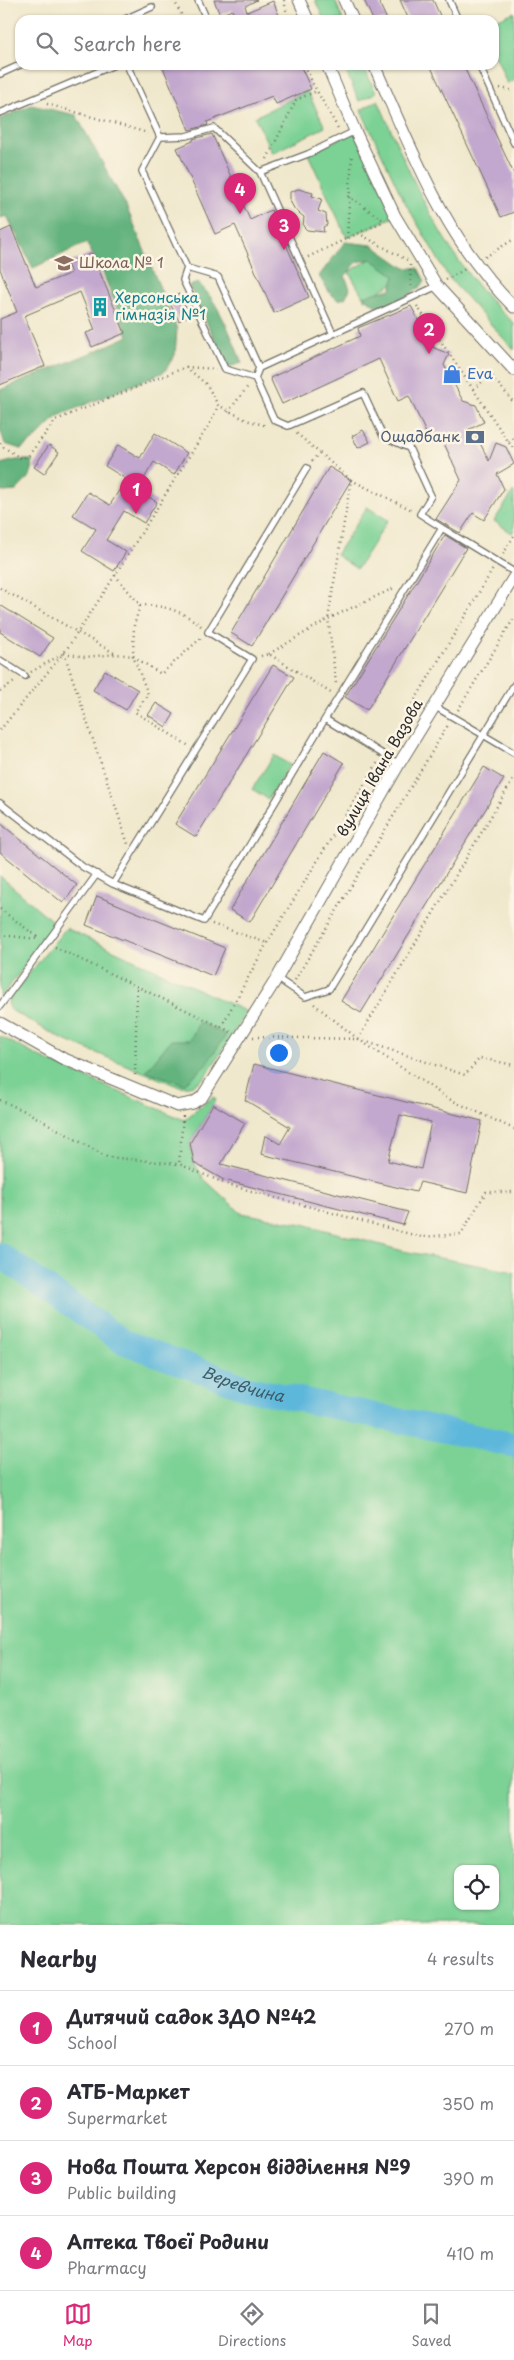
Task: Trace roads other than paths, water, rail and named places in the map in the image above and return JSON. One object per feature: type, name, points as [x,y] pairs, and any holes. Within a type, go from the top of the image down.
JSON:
[{"type":"street","points":[[299,0],[306,15]]},
{"type":"street","points":[[344,0],[351,15]]},
{"type":"street","points":[[329,70],[389,219],[436,286],[514,370]]},
{"type":"street","points":[[376,70],[427,186],[459,242],[490,284],[514,307]]},
{"type":"street","name":"вулиця Івана Вазова","points":[[0,1023],[62,1058],[177,1106],[193,1103],[208,1090],[277,978],[399,764],[514,576]]},
{"type":"lane","points":[[198,0],[205,15]]},
{"type":"lane","points":[[449,0],[456,15]]},
{"type":"lane","points":[[134,15],[152,7]]},
{"type":"lane","points":[[0,74],[15,67]]},
{"type":"lane","points":[[0,113],[102,70]]},
{"type":"lane","points":[[129,70],[160,137]]},
{"type":"lane","points":[[481,70],[514,142]]},
{"type":"lane","points":[[160,137],[186,136],[214,128],[260,172],[333,334]]},
{"type":"lane","points":[[260,172],[308,154],[355,132]]},
{"type":"lane","points":[[160,137],[142,172],[187,268],[183,280],[225,369],[255,378]]},
{"type":"lane","points":[[187,268],[218,278],[259,368]]},
{"type":"lane","points":[[436,286],[259,368],[255,378],[274,420],[288,426],[363,393],[383,436],[409,448],[431,496],[420,514],[514,572]]},
{"type":"lane","points":[[114,884],[252,659],[208,632],[307,468]]},
{"type":"lane","points":[[0,803],[83,867],[114,884],[204,921],[325,718],[442,528]]},
{"type":"lane","points":[[0,660],[25,676]]},
{"type":"lane","points":[[277,978],[305,997],[329,989],[514,685]]},
{"type":"lane","points":[[434,706],[514,754]]},
{"type":"lane","points":[[325,718],[399,764]]},
{"type":"lane","points":[[0,1006],[97,874]]},
{"type":"waterway","name":"Веревчина","points":[[0,1255],[122,1341],[250,1389],[514,1445]]},
{"type":"place","name":"Аптека Твоєї Родини","points":[[240,214]]},
{"type":"place","name":"Нова Пошта Херсон відділення №9","points":[[284,250]]},
{"type":"place","name":"Школа № 1","points":[[64,263]]},
{"type":"place","name":"Херсонська гімназія №1","points":[[100,307]]},
{"type":"place","name":"АТБ-Маркет","points":[[429,354]]},
{"type":"place","name":"Eva","points":[[452,374]]},
{"type":"place","name":"Ощадбанк","points":[[475,437]]},
{"type":"place","name":"Дитячий садок ЗДО №42","points":[[136,514]]}]
